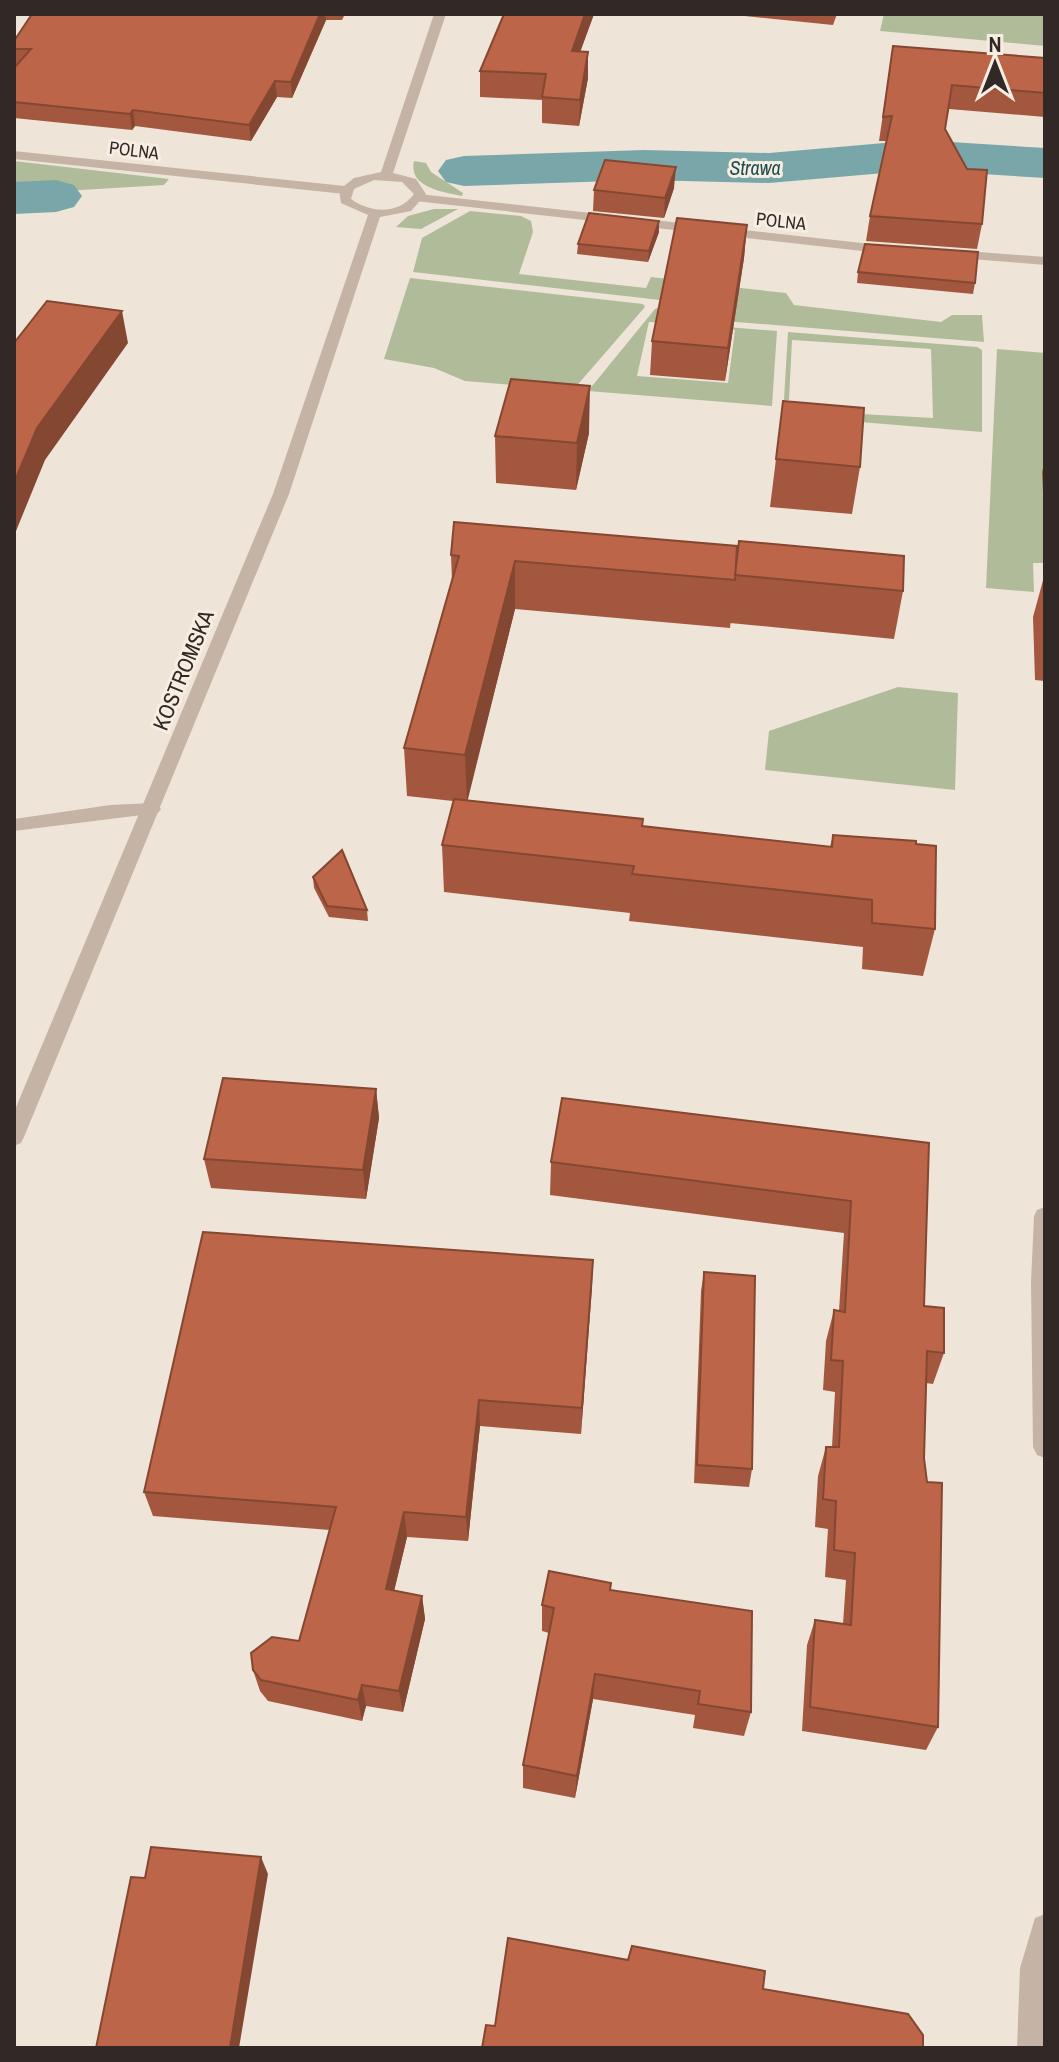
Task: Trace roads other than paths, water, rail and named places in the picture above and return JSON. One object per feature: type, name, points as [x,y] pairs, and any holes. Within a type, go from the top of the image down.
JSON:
[{"type":"street","points":[[386,176],[440,14]]},
{"type":"street","name":"POLNA","points":[[14,155],[345,190]]},
{"type":"street","points":[[386,176],[413,183],[419,190],[419,198],[402,210],[375,213],[351,206],[345,200],[345,190],[364,178],[386,176]]},
{"type":"street","name":"POLNA","points":[[419,198],[901,250]]},
{"type":"street","name":"KOSTROMSKA","points":[[14,1137],[281,494],[375,213]]},
{"type":"street","points":[[932,253],[1045,261]]},
{"type":"street","points":[[14,825],[110,811],[152,809]]},
{"type":"street","points":[[1045,1216],[1042,1352],[1045,1447]]},
{"type":"street","points":[[1031,2048],[1034,1968],[1045,1928]]},
{"type":"waterway","name":"Strawa","points":[[464,171],[644,165],[769,168],[919,155],[1045,163]]},
{"type":"waterway","name":"Strawa","points":[[14,198],[56,196]]}]
